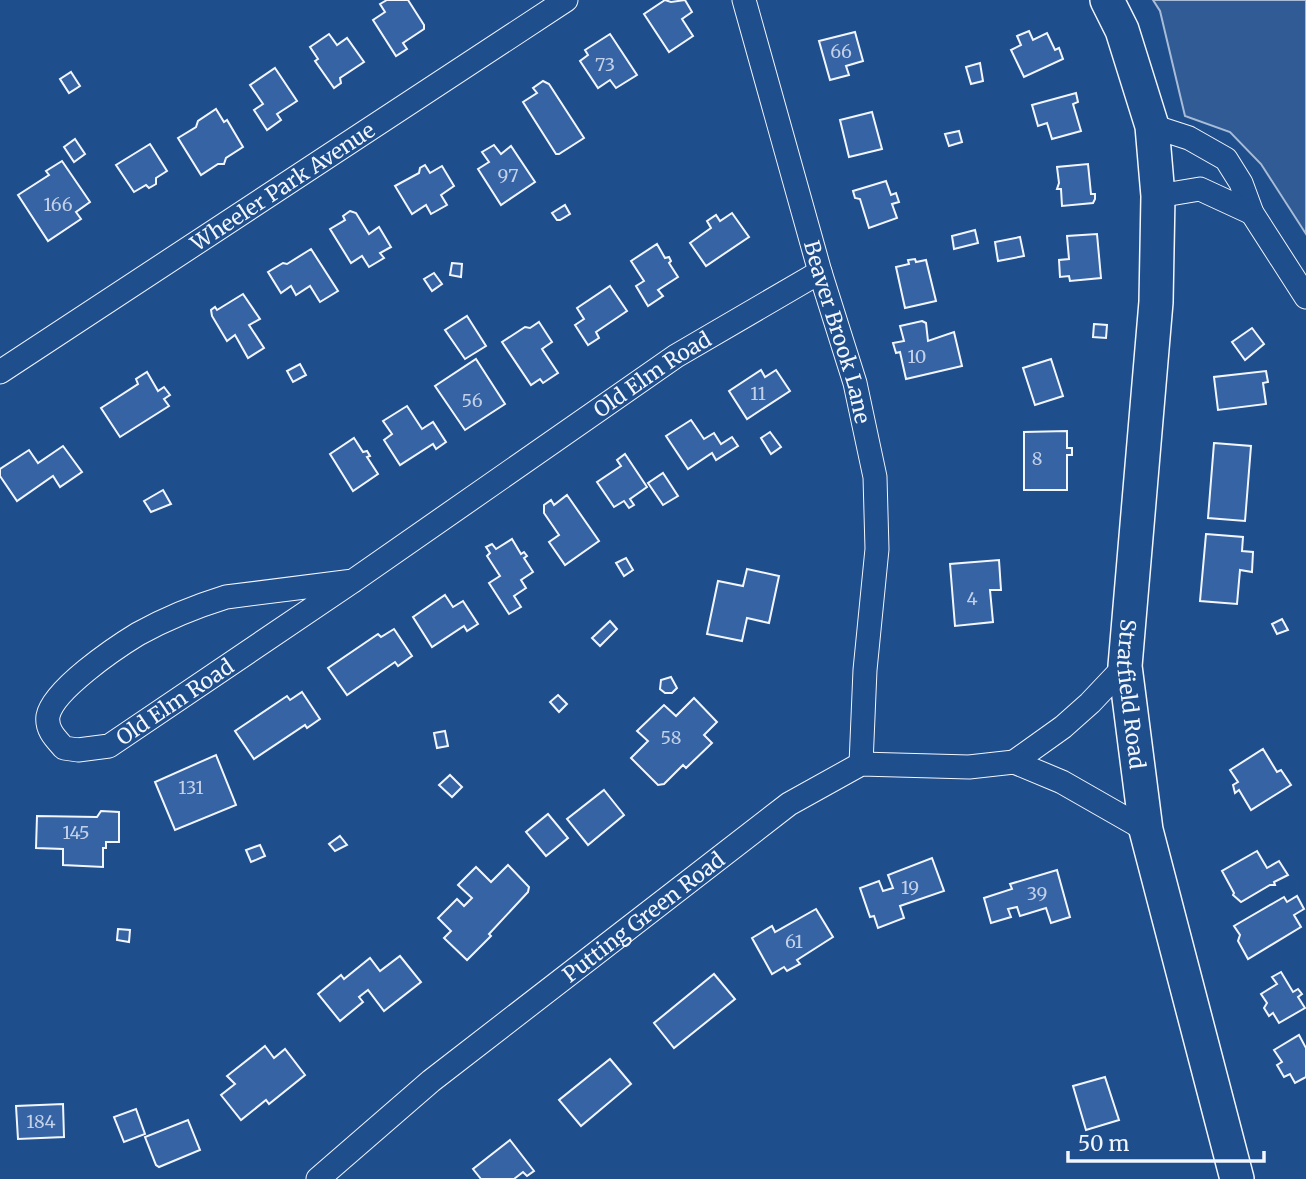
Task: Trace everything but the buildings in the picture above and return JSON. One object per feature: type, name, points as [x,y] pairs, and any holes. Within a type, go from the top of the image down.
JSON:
[{"type":"main road","name":"Stratfield Road","points":[[1107,0],[1122,30],[1152,126],[1158,196],[1156,302],[1125,666],[1146,830],[1237,1179]]},
{"type":"street","name":"Wheeler Park Avenue","points":[[2,366],[566,0]]},
{"type":"street","name":"Beaver Brook Lane","points":[[744,0],[820,272],[855,383],[875,477],[877,549],[865,670],[861,764]]},
{"type":"street","points":[[1152,126],[1189,138],[1226,159],[1241,183],[1252,213],[1306,297]]},
{"type":"street","points":[[1158,196],[1200,188],[1252,213]]},
{"type":"street","name":"Old Elm Road","points":[[353,581],[226,597],[206,603],[138,634],[80,676],[53,703],[48,717],[50,731],[64,748],[78,750],[109,746],[353,581],[676,356],[820,272]]},
{"type":"street","points":[[1014,762],[1063,727],[1125,666]]},
{"type":"street","points":[[861,764],[969,766],[1014,762],[1062,782],[1146,830]]},
{"type":"street","name":"Putting Green Road","points":[[318,1179],[431,1081],[789,804],[861,764]]},
{"type":"shaded area","points":[[1153,0],[1306,0],[1306,234],[1261,164],[1230,132],[1185,116],[1160,11]]}]
